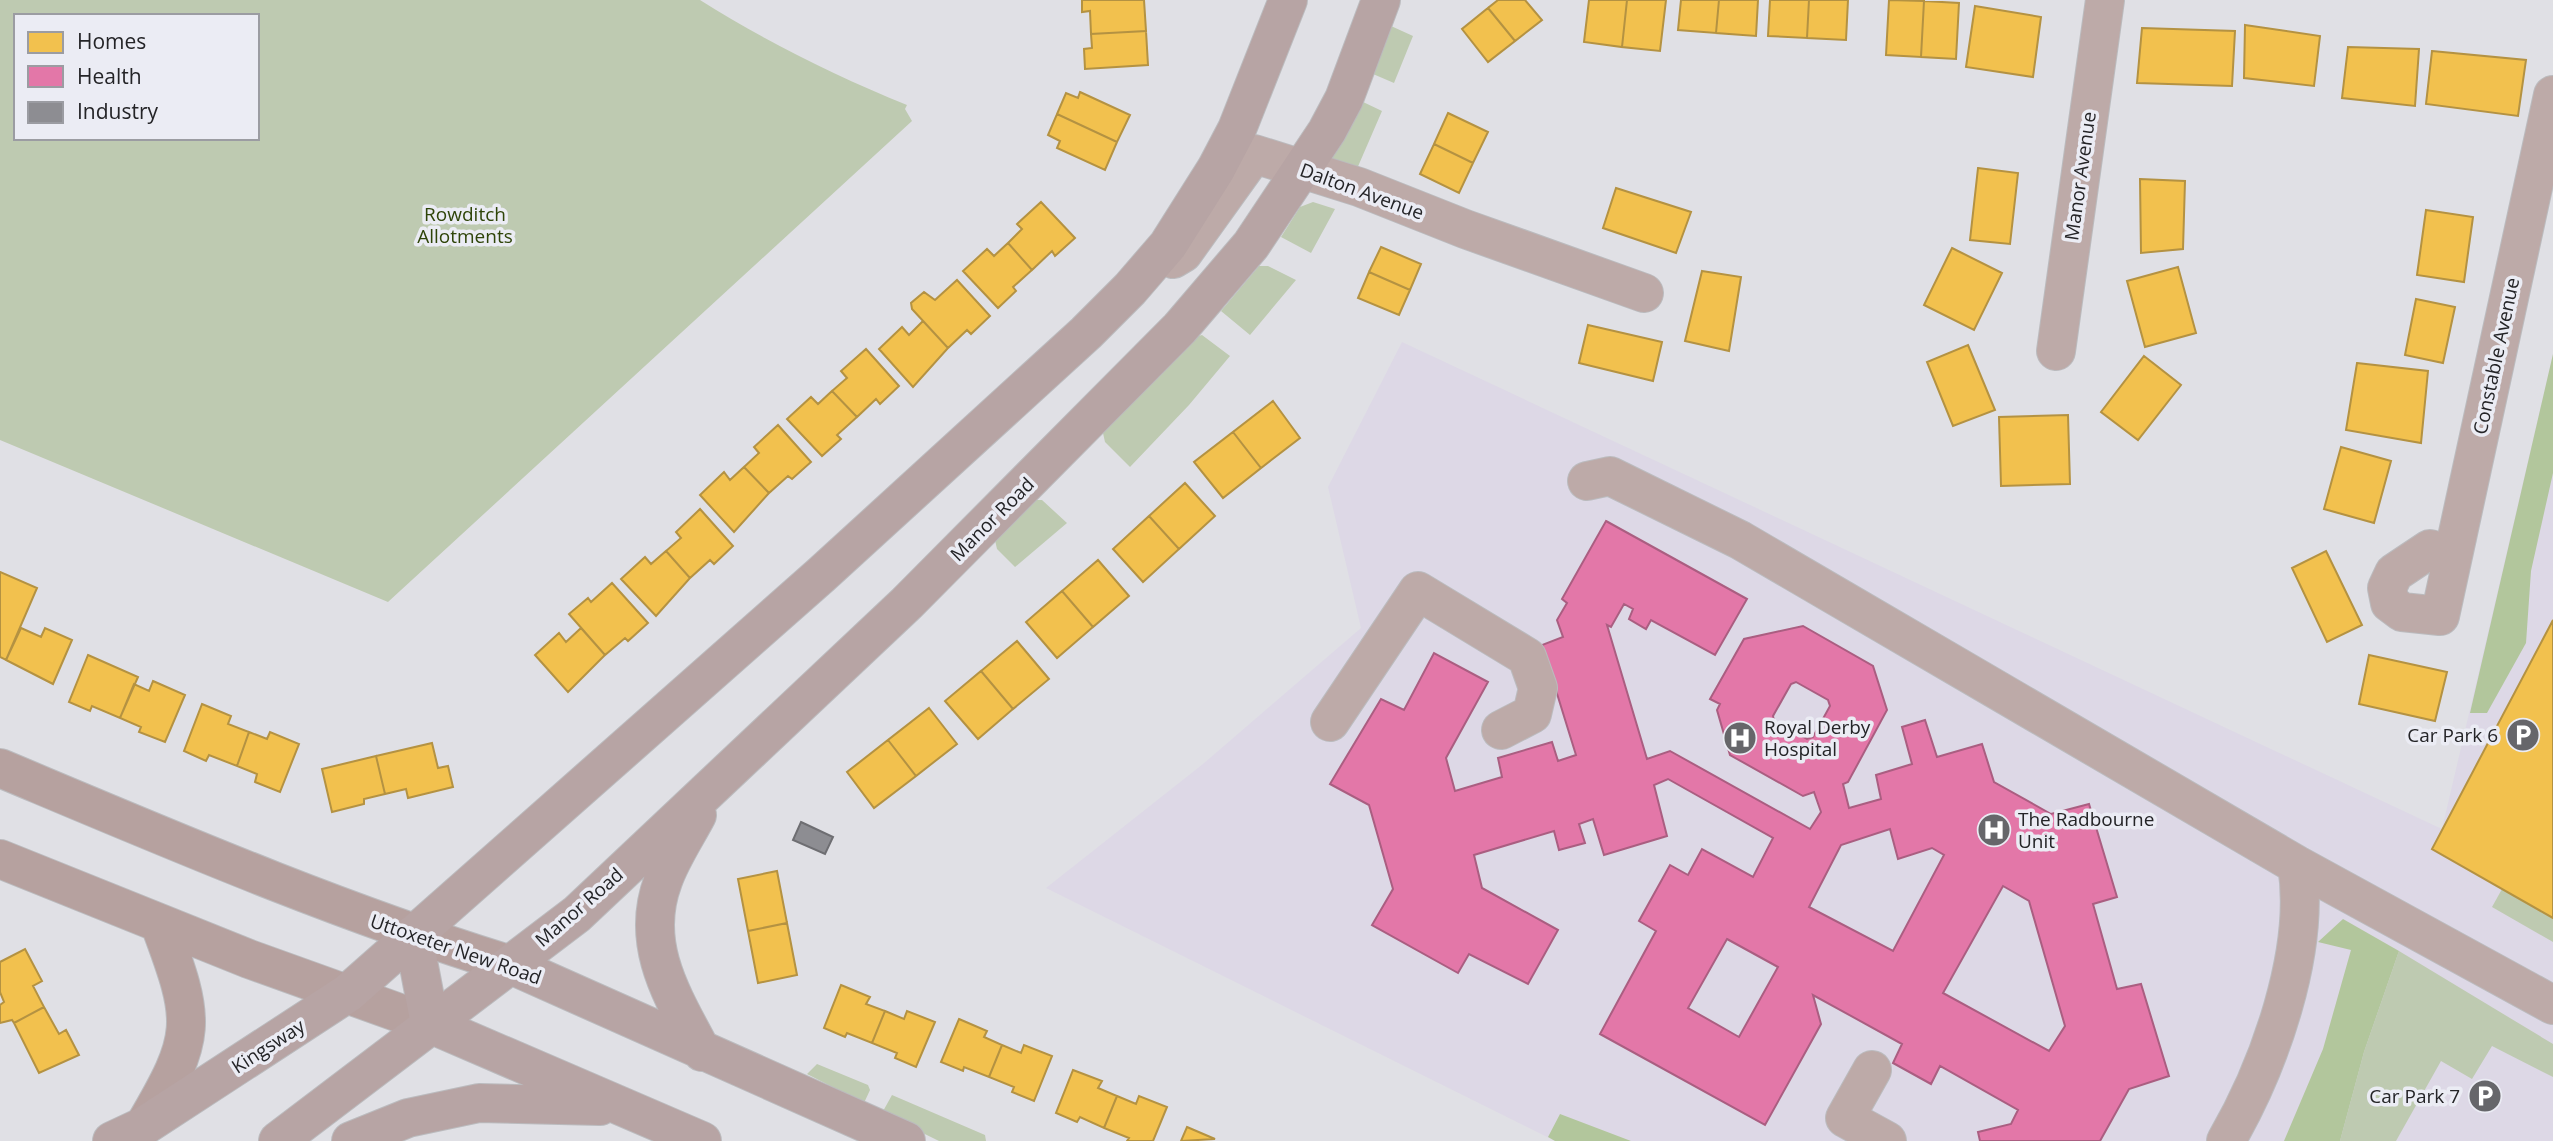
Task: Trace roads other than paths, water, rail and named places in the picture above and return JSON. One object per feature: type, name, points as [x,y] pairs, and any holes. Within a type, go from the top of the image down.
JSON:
[{"type":"highway","points":[[430,1024],[413,935],[821,575],[1086,334],[1130,289],[1168,245],[1216,169],[1237,130],[1288,0]]},
{"type":"highway","name":"Manor Road","points":[[511,965],[577,914],[907,603],[1180,328],[1251,245],[1303,168],[1344,99],[1381,0]]},
{"type":"highway","points":[[702,1052],[663,976],[655,941],[655,923],[663,879],[713,785]]},
{"type":"highway","name":"Kingsway","points":[[128,1133],[348,993],[413,935]]},
{"type":"highway","points":[[278,1141],[511,965]]},
{"type":"highway","name":"Uttoxeter New Road","points":[[511,965],[906,1141]]},
{"type":"highway","points":[[430,1024],[702,1141]]},
{"type":"highway","points":[[351,1141],[408,1118],[479,1103],[623,1107]]},
{"type":"main road","name":"Uttoxeter New Road","points":[[0,768],[308,897],[413,935],[511,965]]},
{"type":"main road","points":[[0,859],[160,925],[430,1024]]},
{"type":"main road","points":[[128,1133],[176,1072],[187,1028],[184,992],[160,925]]},
{"type":"street","name":"Manor Avenue","points":[[2056,351],[2105,0]]},
{"type":"street","name":"Constable Avenue","points":[[2453,555],[2430,549],[2394,573],[2387,588],[2390,603],[2402,612],[2440,616],[2553,95]]},
{"type":"street","name":"Dalton Avenue","points":[[1130,289],[1183,253],[1254,154],[1303,168],[1644,293]]},
{"type":"street","points":[[1587,481],[1610,476],[1740,540],[2297,865],[2553,1005]]},
{"type":"street","points":[[1330,722],[1418,591],[1527,657],[1538,688],[1532,715],[1501,730]]},
{"type":"street","points":[[2226,1141],[2260,1077],[2284,1000],[2302,896],[2297,865]]},
{"type":"street","points":[[1872,1070],[1845,1118],[1887,1141]]},
{"type":"place","name":"Car Park 6","points":[[2523,735]]},
{"type":"place","name":"Royal Derby Hospital","points":[[1740,738]]},
{"type":"place","name":"The Radbourne Unit","points":[[1994,830]]},
{"type":"place","name":"Car Park 7","points":[[2485,1096]]},
{"type":"park label","name":"Rowditch Allotments","points":[[465,225]]}]
